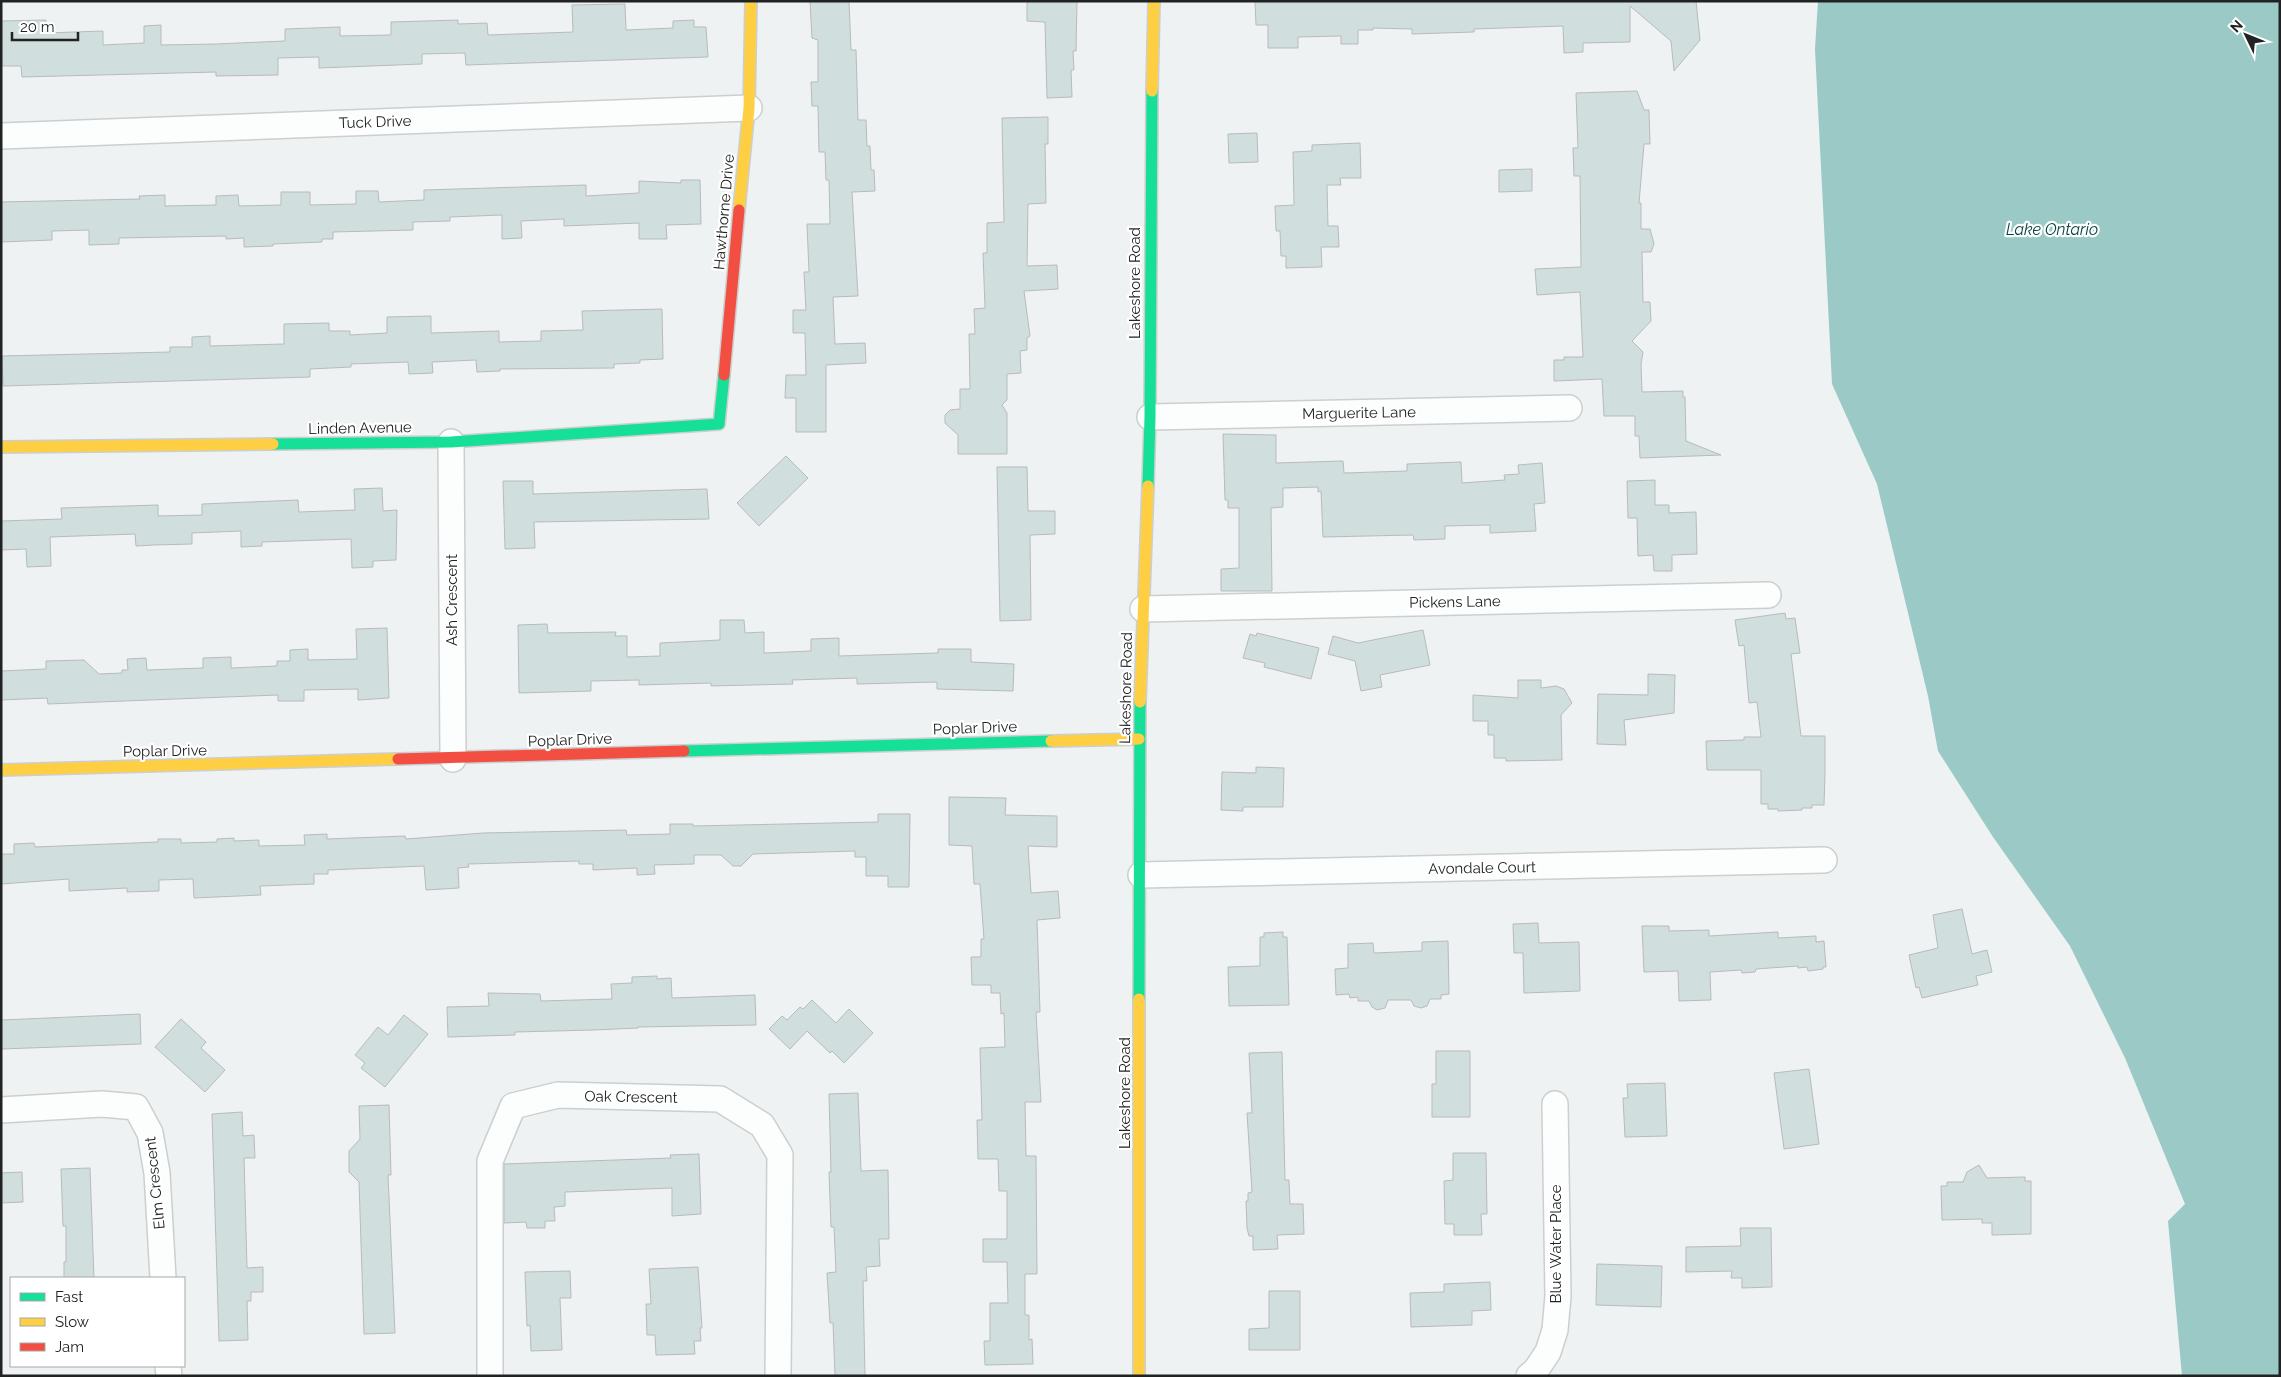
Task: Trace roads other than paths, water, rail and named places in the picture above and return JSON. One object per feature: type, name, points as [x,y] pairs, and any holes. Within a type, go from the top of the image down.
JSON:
[{"type":"street","name":"Hawthorne Drive","points":[[719,424],[749,108],[751,1]]},
{"type":"street","name":"Lakeshore Road","points":[[1139,1376],[1139,738],[1150,417],[1151,110],[1154,1]]},
{"type":"street","name":"Tuck Drive","points":[[1,136],[749,108]]},
{"type":"street","name":"Marguerite Lane","points":[[1150,417],[1569,408]]},
{"type":"street","name":"Linden Avenue","points":[[1,447],[451,442],[719,424]]},
{"type":"street","name":"Ash Crescent","points":[[451,442],[454,758]]},
{"type":"street","name":"Pickens Lane","points":[[1143,609],[1768,595]]},
{"type":"street","name":"Poplar Drive","points":[[1,770],[1139,738]]},
{"type":"street","name":"Avondale Court","points":[[1140,875],[1824,860]]},
{"type":"street","name":"Oak Crescent","points":[[490,1376],[490,1161],[513,1106],[558,1095],[720,1099],[762,1125],[780,1155],[778,1376]]},
{"type":"street","name":"Elm Crescent","points":[[1,1110],[102,1104],[136,1107],[150,1133],[157,1173],[163,1277]]},
{"type":"street","name":"Blue Water Place","points":[[1529,1376],[1536,1370],[1548,1352],[1555,1330],[1558,1296],[1555,1104]]},
{"type":"water","name":"Lake Ontario","points":[[1818,1],[2280,1],[2280,1376],[2182,1376],[2168,1221],[2185,1204],[2125,1058],[2070,946],[1993,837],[1938,751],[1928,696],[1877,484],[1832,384],[1815,49]]}]
